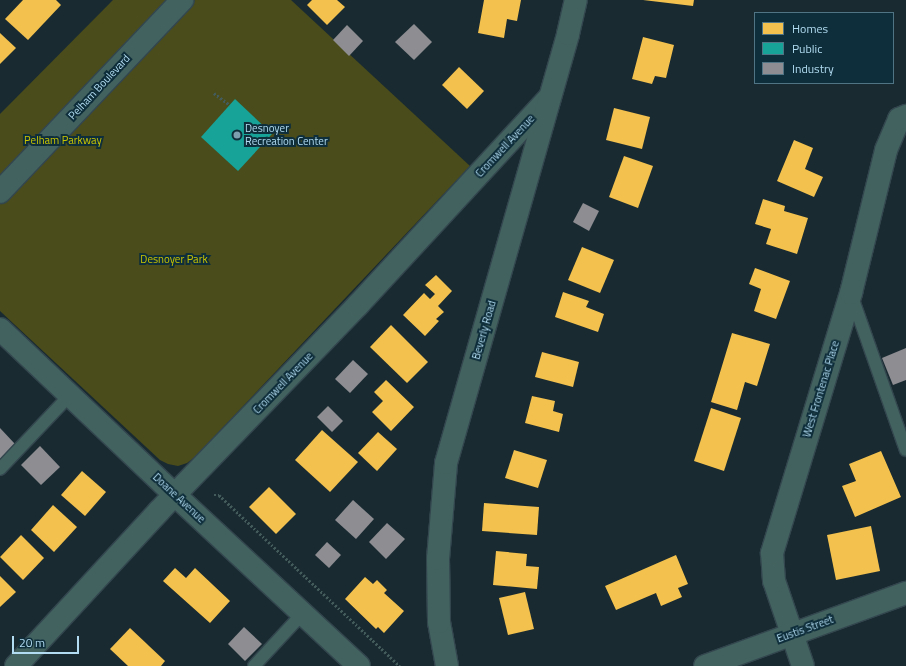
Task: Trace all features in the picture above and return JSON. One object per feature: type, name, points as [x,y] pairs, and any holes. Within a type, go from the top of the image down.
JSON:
[{"type":"street","name":"Pelham Boulevard","points":[[0,192],[182,0]]},
{"type":"street","name":"Beverly Road","points":[[447,666],[439,622],[438,559],[446,464],[576,0]]},
{"type":"street","name":"Cromwell Avenue","points":[[16,666],[174,495],[358,305],[549,98]]},
{"type":"street","name":"West Frontenac Place","points":[[802,666],[774,581],[772,553],[851,293],[886,150],[900,119],[906,116]]},
{"type":"street","name":"Doane Avenue","points":[[0,329],[174,495],[359,666]]},
{"type":"street","name":"Eustis Street","points":[[705,666],[906,593]]},
{"type":"lane","points":[[851,293],[906,450]]},
{"type":"lane","points":[[0,469],[70,395]]},
{"type":"lane","points":[[254,666],[303,613]]},
{"type":"path","points":[[214,93],[230,105]]},
{"type":"path","points":[[214,495],[219,495],[400,666]]},
{"type":"green space","name":"Desnoyer Park","points":[[113,0],[291,0],[470,166],[195,457],[187,463],[178,466],[168,464],[160,460],[0,311],[0,114]]},
{"type":"building: Homes","points":[[23,0],[56,0],[61,5],[28,40],[5,19]]},
{"type":"building: Homes","points":[[312,0],[337,0],[345,7],[327,25],[307,5]]},
{"type":"building: Homes","points":[[484,0],[521,0],[517,21],[507,19],[504,38],[478,33]]},
{"type":"building: Homes","points":[[643,0],[694,0],[693,6]]},
{"type":"building: Homes","points":[[0,33],[16,48],[0,64]]},
{"type":"building: Homes","points":[[643,37],[674,45],[666,78],[655,76],[652,84],[632,79]]},
{"type":"building: Homes","points":[[459,67],[484,91],[467,109],[442,85]]},
{"type":"building: Homes","points":[[614,108],[650,117],[642,149],[606,140]]},
{"type":"building: Homes","points":[[794,140],[813,148],[805,169],[823,177],[814,197],[777,181]]},
{"type":"building: Homes","points":[[624,156],[653,166],[638,208],[609,197]]},
{"type":"building: Homes","points":[[763,199],[785,206],[784,211],[808,218],[797,254],[766,244],[771,229],[755,224]]},
{"type":"building: Homes","points":[[582,247],[614,260],[600,293],[568,280]]},
{"type":"building: Homes","points":[[755,268],[790,281],[776,319],[754,311],[761,289],[749,284]]},
{"type":"building: Homes","points":[[436,275],[452,291],[438,306],[444,312],[436,319],[439,321],[425,336],[403,315],[424,293],[430,299],[435,294],[425,285]]},
{"type":"building: Homes","points":[[563,292],[589,301],[586,307],[604,314],[598,332],[555,317]]},
{"type":"building: Homes","points":[[391,325],[428,362],[407,383],[370,347]]},
{"type":"building: Homes","points":[[732,333],[770,344],[757,386],[745,382],[737,410],[711,402]]},
{"type":"building: Homes","points":[[542,352],[579,362],[573,387],[535,377]]},
{"type":"building: Homes","points":[[386,380],[414,407],[391,431],[372,412],[383,401],[374,392]]},
{"type":"building: Homes","points":[[532,396],[555,401],[553,411],[563,414],[559,432],[525,423]]},
{"type":"building: Homes","points":[[711,408],[741,418],[724,471],[694,461]]},
{"type":"building: Homes","points":[[322,430],[358,462],[330,492],[295,460]]},
{"type":"building: Homes","points":[[378,432],[397,449],[377,471],[358,453]]},
{"type":"building: Homes","points":[[514,450],[547,460],[538,488],[505,478]]},
{"type":"building: Homes","points":[[881,451],[901,497],[855,517],[842,486],[856,481],[849,464]]},
{"type":"building: Homes","points":[[82,471],[106,492],[85,516],[61,495]]},
{"type":"building: Homes","points":[[269,487],[296,514],[276,534],[249,507]]},
{"type":"building: Homes","points":[[484,503],[539,507],[537,535],[482,531]]},
{"type":"building: Homes","points":[[53,505],[77,527],[54,552],[31,530]]},
{"type":"building: Homes","points":[[871,526],[880,571],[836,580],[827,535]]},
{"type":"building: Homes","points":[[21,535],[44,558],[23,580],[0,557]]},
{"type":"building: Homes","points":[[496,551],[527,554],[526,566],[539,567],[537,589],[493,585]]},
{"type":"building: Homes","points":[[676,555],[688,584],[678,588],[682,597],[661,606],[656,593],[616,610],[605,586]]},
{"type":"building: Homes","points":[[175,568],[186,578],[195,568],[230,601],[210,623],[163,581]]},
{"type":"building: Homes","points":[[0,576],[16,592],[0,607]]},
{"type":"building: Homes","points":[[365,577],[373,584],[377,580],[387,590],[384,593],[404,611],[384,633],[378,627],[376,629],[345,599]]},
{"type":"building: Homes","points":[[525,592],[534,629],[508,635],[499,598]]},
{"type":"building: Homes","points":[[130,628],[165,661],[161,666],[128,666],[110,649]]},
{"type":"building: Public","name":"Desnoyer Recreation Center","points":[[235,99],[272,134],[238,171],[201,137]]},
{"type":"building: Industry","points":[[414,24],[432,42],[414,60],[395,42]]},
{"type":"building: Industry","points":[[347,25],[363,41],[349,56],[333,40]]},
{"type":"building: Industry","points":[[583,203],[599,211],[589,231],[573,222]]},
{"type":"building: Industry","points":[[906,348],[906,380],[893,385],[882,358]]},
{"type":"building: Industry","points":[[353,360],[368,374],[350,393],[335,379]]},
{"type":"building: Industry","points":[[328,406],[343,421],[332,432],[317,417]]},
{"type":"building: Industry","points":[[0,428],[15,444],[0,459]]},
{"type":"building: Industry","points":[[40,446],[60,467],[41,485],[21,465]]},
{"type":"building: Industry","points":[[353,500],[374,519],[356,539],[335,520]]},
{"type":"building: Industry","points":[[387,523],[405,539],[386,559],[369,542]]},
{"type":"building: Industry","points":[[327,542],[341,555],[329,568],[315,555]]},
{"type":"building: Industry","points":[[244,627],[262,644],[245,661],[228,644]]},
{"type":"place","name":"Desnoyer Recreation Center","points":[[237,135]]},
{"type":"park label","name":"Pelham Parkway","points":[[63,140]]}]
